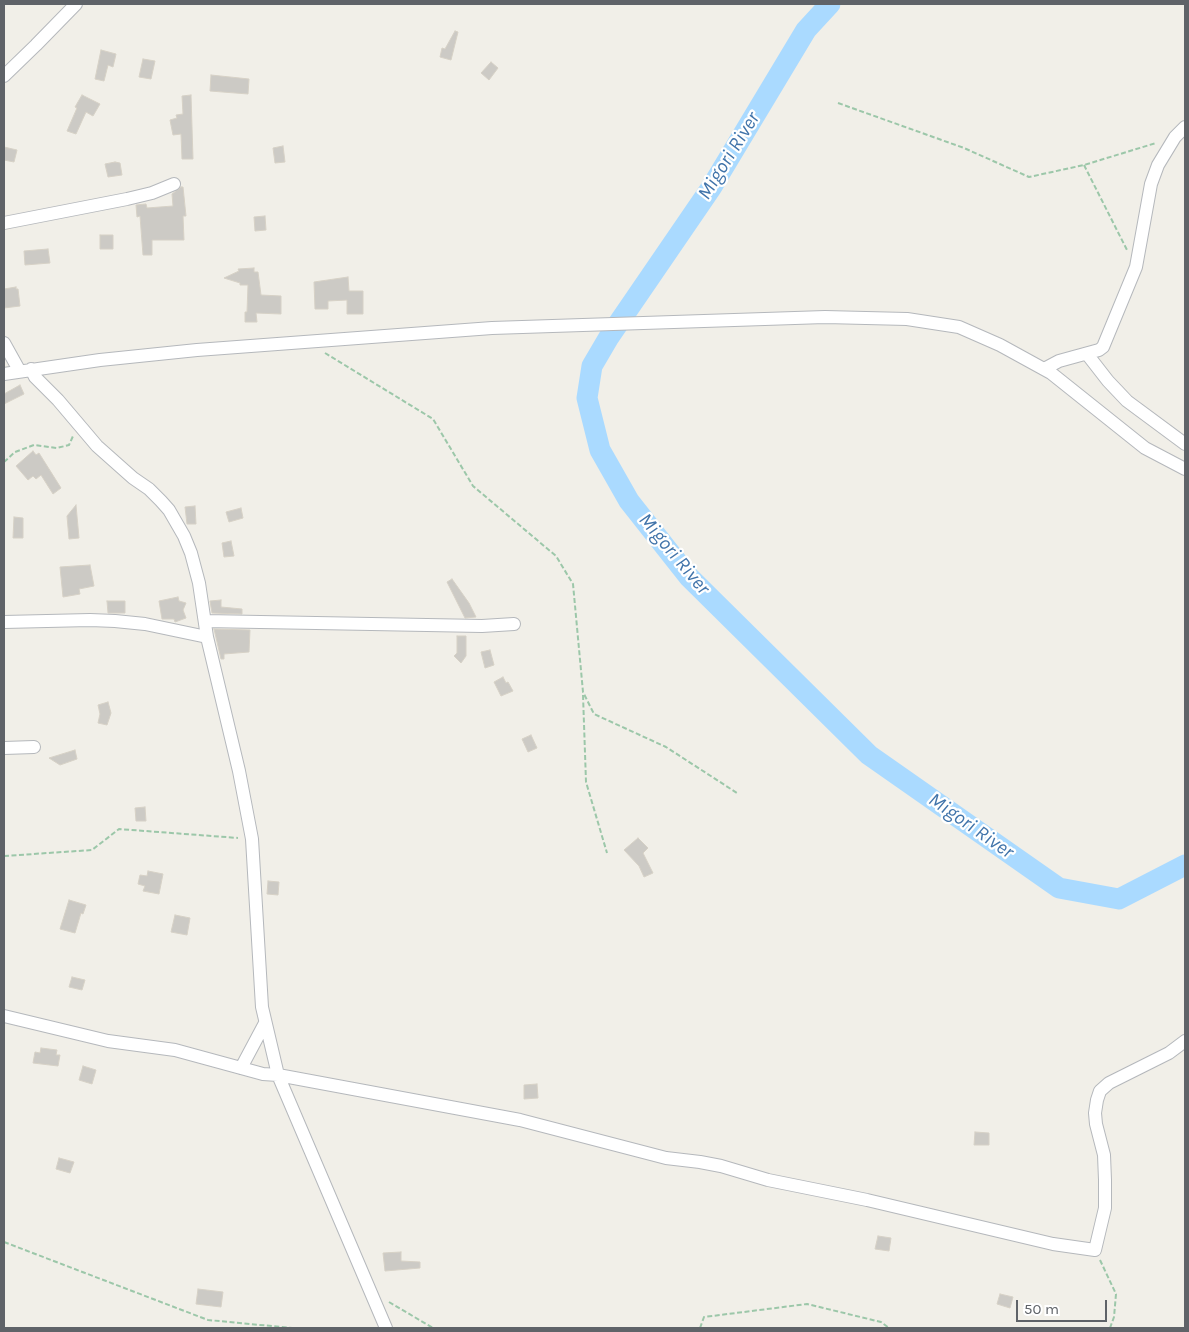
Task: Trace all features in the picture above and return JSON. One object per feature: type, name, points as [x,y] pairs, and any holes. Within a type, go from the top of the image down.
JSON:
[{"type":"street","points":[[4,76],[76,4]]},
{"type":"street","points":[[1044,369],[1059,361],[1087,354],[1103,347],[1136,267],[1151,184],[1158,165],[1175,137],[1185,128]]},
{"type":"street","points":[[4,223],[127,199],[152,193],[174,184]]},
{"type":"street","points":[[4,374],[197,350],[492,328],[825,317],[907,319],[959,327],[1000,345],[1044,369],[1145,448],[1185,469]]},
{"type":"street","points":[[4,344],[25,370],[35,377],[97,446],[111,460],[149,489],[169,510],[184,536],[191,553],[199,583],[207,637],[239,771],[252,840],[257,902],[260,989],[265,1023],[278,1074],[386,1328]]},
{"type":"street","points":[[1087,354],[1127,402],[1185,444]]},
{"type":"street","points":[[4,622],[90,620],[145,624],[207,637]]},
{"type":"street","points":[[205,622],[482,626],[514,624]]},
{"type":"street","points":[[4,748],[34,747]]},
{"type":"street","points":[[4,1016],[108,1041],[175,1050],[263,1074],[278,1074],[520,1120],[666,1158],[721,1166],[768,1180],[867,1200],[1053,1244],[1095,1250],[1105,1208],[1104,1155],[1096,1124],[1096,1100],[1100,1092],[1109,1083],[1169,1053],[1185,1041]]},
{"type":"street","points":[[241,1068],[265,1023]]},
{"type":"path","points":[[838,103],[964,148],[1029,177],[1084,165],[1175,137]]},
{"type":"path","points":[[1084,165],[1136,267]]},
{"type":"path","points":[[308,343],[433,419],[473,486],[556,556],[573,584],[583,692],[586,782],[607,852]]},
{"type":"path","points":[[4,462],[15,452],[34,445],[57,448],[69,445],[79,424]]},
{"type":"path","points":[[583,692],[594,714],[666,747],[737,792]]},
{"type":"path","points":[[4,856],[92,850],[119,829],[252,840]]},
{"type":"path","points":[[4,1242],[208,1320],[292,1328]]},
{"type":"path","points":[[1095,1250],[1116,1294],[1114,1317],[1110,1328]]},
{"type":"path","points":[[369,1287],[373,1293],[433,1328]]},
{"type":"path","points":[[700,1328],[704,1317],[807,1304],[880,1322],[890,1328]]},
{"type":"building","points":[[455,31],[458,32],[451,60],[440,57],[442,48],[445,49]]},
{"type":"building","points":[[101,50],[116,54],[113,67],[108,65],[104,81],[95,79]]},
{"type":"building","points":[[143,59],[155,61],[151,79],[139,77]]},
{"type":"building","points":[[491,62],[498,68],[489,80],[481,73]]},
{"type":"building","points":[[211,75],[249,79],[248,94],[210,91]]},
{"type":"building","points":[[82,95],[100,104],[93,116],[86,112],[76,134],[67,131],[77,108],[75,107]]},
{"type":"building","points":[[191,95],[193,159],[182,159],[181,134],[173,135],[170,120],[177,118],[176,115],[183,114],[182,96]]},
{"type":"building","points":[[283,146],[285,162],[275,163],[273,148]]},
{"type":"building","points":[[4,147],[17,150],[14,162],[4,160]]},
{"type":"building","points":[[120,163],[122,175],[108,177],[105,164]]},
{"type":"building","points":[[183,187],[186,216],[183,216],[184,240],[152,240],[152,255],[143,255],[140,216],[137,217],[136,205],[146,204],[147,208],[173,206],[172,194]]},
{"type":"building","points":[[265,216],[266,230],[255,231],[254,217]]},
{"type":"building","points":[[100,235],[113,235],[113,249],[100,249]]},
{"type":"building","points":[[48,249],[50,263],[25,265],[24,251]]},
{"type":"building","points":[[254,268],[254,272],[258,272],[261,295],[281,296],[281,314],[256,313],[257,322],[245,322],[248,285],[240,285],[240,283],[224,278],[239,271],[238,269]]},
{"type":"building","points":[[348,277],[349,291],[363,291],[363,314],[347,314],[347,300],[328,301],[328,309],[315,309],[314,282]]},
{"type":"building","points":[[16,287],[18,289],[20,306],[4,308],[4,289]]},
{"type":"building","points":[[20,385],[24,394],[4,404],[4,394]]},
{"type":"building","points":[[33,451],[36,455],[39,453],[61,488],[53,494],[41,475],[36,479],[33,476],[28,480],[16,466]]},
{"type":"building","points":[[76,505],[79,538],[69,539],[67,516]]},
{"type":"building","points":[[195,506],[196,524],[187,524],[185,507]]},
{"type":"building","points":[[241,508],[243,518],[229,522],[226,512]]},
{"type":"building","points":[[14,517],[23,518],[23,538],[13,538]]},
{"type":"building","points":[[231,541],[234,556],[224,557],[222,543]]},
{"type":"building","points":[[90,565],[94,586],[79,589],[80,594],[63,597],[60,567]]},
{"type":"building","points":[[452,579],[469,603],[476,617],[465,618],[447,582]]},
{"type":"building","points":[[178,597],[179,601],[186,603],[183,610],[186,618],[175,622],[174,619],[162,619],[159,601]]},
{"type":"building","points":[[221,600],[221,607],[242,609],[242,614],[212,613],[210,601]]},
{"type":"building","points":[[107,601],[125,601],[125,613],[108,613]]},
{"type":"building","points":[[214,629],[250,630],[249,652],[224,654],[224,659],[221,659]]},
{"type":"building","points":[[457,636],[466,636],[466,656],[461,663],[454,656],[457,653]]},
{"type":"building","points":[[490,650],[494,665],[485,668],[481,652]]},
{"type":"building","points":[[503,677],[513,691],[501,696],[494,682]]},
{"type":"building","points":[[108,702],[111,713],[107,725],[98,723],[100,714],[98,705]]},
{"type":"building","points":[[531,735],[537,748],[528,752],[522,739]]},
{"type":"building","points":[[75,750],[77,759],[60,765],[49,758]]},
{"type":"building","points":[[145,807],[146,821],[136,821],[135,808]]},
{"type":"building","points":[[638,838],[648,848],[643,853],[653,873],[644,877],[639,866],[624,850]]},
{"type":"building","points":[[148,871],[163,874],[159,894],[143,891],[145,886],[138,884],[140,875],[147,876]]},
{"type":"building","points":[[268,881],[279,882],[278,895],[267,894]]},
{"type":"building","points":[[69,900],[86,905],[83,914],[81,913],[75,933],[60,929]]},
{"type":"building","points":[[175,915],[190,918],[187,935],[171,932]]},
{"type":"building","points":[[72,977],[85,980],[82,990],[69,987]]},
{"type":"building","points":[[41,1048],[57,1050],[56,1055],[60,1055],[58,1066],[33,1063],[35,1052],[40,1053]]},
{"type":"building","points":[[83,1066],[96,1070],[92,1084],[79,1080]]},
{"type":"building","points":[[537,1084],[538,1098],[524,1099],[524,1085]]},
{"type":"building","points":[[975,1132],[989,1133],[989,1145],[974,1145]]},
{"type":"building","points":[[59,1158],[74,1162],[70,1173],[56,1169]]},
{"type":"building","points":[[878,1236],[891,1238],[889,1251],[875,1249]]},
{"type":"building","points":[[401,1252],[401,1261],[420,1262],[420,1268],[385,1271],[383,1253]]},
{"type":"building","points":[[198,1289],[223,1292],[221,1307],[196,1304]]},
{"type":"building","points":[[1000,1294],[1013,1297],[1010,1308],[997,1304]]},
{"type":"waterway","name":"Migori River","points":[[830,4],[806,30],[711,188],[609,337],[592,366],[587,398],[600,450],[629,501],[689,577],[869,755],[1059,888],[1119,899],[1185,865]]}]
